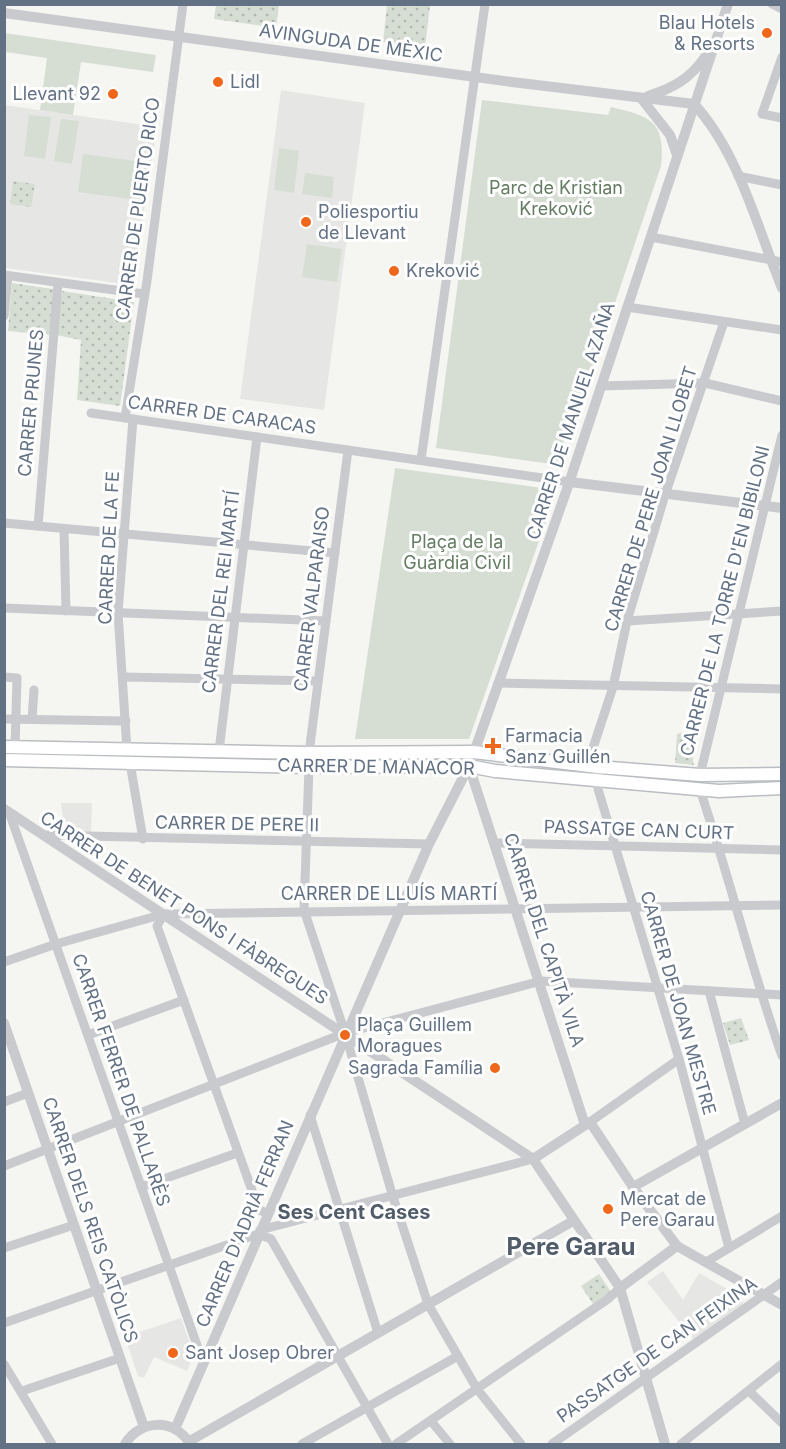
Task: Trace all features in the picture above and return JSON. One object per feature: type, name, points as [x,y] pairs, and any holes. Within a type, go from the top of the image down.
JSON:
[{"type":"main road","name":"CARRER DE MANACOR","points":[[10,748],[256,766],[470,766],[495,771],[700,790],[782,788]]},
{"type":"main road","name":"CARRER DE MANACOR","points":[[4,760],[219,752],[474,752],[598,767],[700,774],[782,774]]},
{"type":"main road","points":[[256,766],[272,758],[292,758],[309,753]]},
{"type":"street","name":"CARRER DE PUERTO RICO","points":[[129,418],[183,4]]},
{"type":"street","points":[[421,460],[485,4]]},
{"type":"street","name":"CARRER DE MANUEL AZAÑA","points":[[401,911],[429,844],[470,766],[570,482],[728,4]]},
{"type":"street","points":[[772,4],[782,9]]},
{"type":"street","name":"AVINGUDA DE MÈXIC","points":[[4,13],[475,77],[694,104]]},
{"type":"street","name":"CARRER DE MANUEL AZAÑA","points":[[641,98],[670,89],[687,79],[712,47]]},
{"type":"street","points":[[782,57],[762,114],[782,118]]},
{"type":"street","points":[[641,98],[670,135],[677,155]]},
{"type":"street","points":[[694,104],[709,120],[738,176],[776,261],[782,288]]},
{"type":"street","points":[[738,176],[782,185]]},
{"type":"street","points":[[651,237],[776,261]]},
{"type":"street","points":[[4,316],[6,276],[144,294]]},
{"type":"street","name":"CARRER PRUNES","points":[[38,526],[58,283]]},
{"type":"street","points":[[627,307],[782,330]]},
{"type":"street","name":"CARRER DE PERE JOAN LLOBET","points":[[598,767],[592,751],[613,687],[627,621],[665,495],[724,322]]},
{"type":"street","points":[[601,386],[705,383],[782,401]]},
{"type":"street","name":"CARRER DE CARACAS","points":[[91,413],[348,450]]},
{"type":"street","name":"CARRER DE LA FE","points":[[129,418],[126,534],[118,613],[129,756],[142,839]]},
{"type":"street","name":"CARRER DE LA TORRE D'EN BIBILONI","points":[[700,774],[782,435]]},
{"type":"street","name":"CARRER DEL REI MARTÍ","points":[[219,752],[256,437]]},
{"type":"street","points":[[348,450],[665,495],[782,508]]},
{"type":"street","name":"CARRER VALPARAISO","points":[[309,753],[348,450]]},
{"type":"street","points":[[4,523],[335,552]]},
{"type":"street","points":[[64,529],[66,610]]},
{"type":"street","points":[[4,608],[326,621]]},
{"type":"street","points":[[627,621],[782,611]]},
{"type":"street","points":[[4,677],[17,678],[16,719],[10,748]]},
{"type":"street","points":[[124,677],[318,681]]},
{"type":"street","points":[[498,683],[782,689]]},
{"type":"street","points":[[32,719],[34,690]]},
{"type":"street","points":[[4,719],[126,721]]},
{"type":"street","name":"CARRER DEL CAPITÀ VILA","points":[[470,766],[587,1124],[677,1246]]},
{"type":"street","points":[[309,767],[304,910],[345,1033],[393,1197],[428,1304],[477,1389],[521,1444]]},
{"type":"street","name":"CARRER DE JOAN MESTRE","points":[[598,767],[598,789],[679,1059],[729,1248]]},
{"type":"street","points":[[700,790],[737,905],[760,994],[782,1056]]},
{"type":"street","name":"CARRER DE BENET PONS I FÀBREGUES","points":[[7,811],[533,1159]]},
{"type":"street","name":"CARRER FERRER DE PALLARÈS","points":[[7,811],[198,1348],[205,1358]]},
{"type":"street","name":"CARRER DE PERE II","points":[[44,835],[429,844]]},
{"type":"street","name":"PASSATGE CAN CURT","points":[[495,843],[782,850]]},
{"type":"street","name":"CARRER DE LLUÍS MARTÍ","points":[[4,962],[56,944],[164,914],[782,904]]},
{"type":"street","name":"CARRER D'ADRIÀ FERRAN","points":[[175,1429],[345,1033],[401,911]]},
{"type":"street","points":[[164,914],[157,926],[237,1153],[259,1210],[267,1214]]},
{"type":"street","points":[[4,1166],[48,1151],[213,1083],[345,1033],[541,981],[782,995]]},
{"type":"street","points":[[709,991],[746,1124]]},
{"type":"street","points":[[88,1035],[184,1000]]},
{"type":"street","name":"CARRER DELS REIS CATÒLICS","points":[[4,1023],[144,1427]]},
{"type":"street","points":[[4,1323],[259,1232],[533,1159],[679,1059]]},
{"type":"street","points":[[4,1102],[28,1093]]},
{"type":"street","points":[[633,1187],[782,1103]]},
{"type":"street","points":[[310,1115],[378,1333]]},
{"type":"street","points":[[141,1186],[237,1153]]},
{"type":"street","points":[[533,1159],[620,1288],[665,1444]]},
{"type":"street","points":[[706,1262],[782,1216]]},
{"type":"street","points":[[125,1444],[134,1433],[154,1424],[175,1429],[189,1443],[573,1221]]},
{"type":"street","points":[[4,1248],[74,1225]]},
{"type":"street","points":[[259,1232],[271,1239],[388,1444]]},
{"type":"street","points":[[396,1444],[608,1299],[677,1246],[782,1305]]},
{"type":"street","name":"PASSATGE DE CAN FEIXINA","points":[[552,1444],[782,1282]]},
{"type":"street","points":[[302,1444],[458,1356]]},
{"type":"street","points":[[22,1391],[120,1358]]},
{"type":"street","points":[[4,1364],[52,1444]]},
{"type":"street","points":[[688,1442],[782,1364]]},
{"type":"street","points":[[749,1391],[782,1423]]},
{"type":"street","points":[[431,1421],[450,1444]]},
{"type":"shaded area","points":[[281,90],[365,103],[324,410],[240,399]]},
{"type":"shaded area","points":[[4,105],[151,126],[152,134],[156,135],[132,285],[5,268]]},
{"type":"shaded area","points":[[61,803],[92,803],[91,833],[65,833]]},
{"type":"shaded area","points":[[663,1271],[683,1300],[699,1273],[743,1298],[743,1304],[693,1339],[647,1282]]},
{"type":"shaded area","points":[[181,1318],[194,1355],[187,1371],[154,1357],[144,1378],[138,1376],[125,1337]]},
{"type":"green space","points":[[216,5],[279,5],[276,28],[214,19]]},
{"type":"green space","points":[[387,5],[430,5],[425,48],[383,42]]},
{"type":"green space","points":[[5,33],[156,55],[153,72],[81,62],[73,115],[40,110],[47,58],[5,52]]},
{"type":"green space","name":"Parc de Kristian Kreković","points":[[482,100],[608,115],[611,107],[645,118],[658,130],[661,139],[661,166],[574,425],[567,426],[559,465],[436,448]]},
{"type":"green space","points":[[29,115],[51,117],[45,159],[24,156]]},
{"type":"green space","points":[[61,119],[79,121],[72,164],[54,161]]},
{"type":"green space","points":[[279,148],[299,151],[294,193],[274,190]]},
{"type":"green space","points":[[83,154],[151,163],[146,201],[78,192]]},
{"type":"green space","points":[[305,173],[334,177],[332,198],[302,194]]},
{"type":"green space","points":[[13,181],[35,184],[31,207],[10,204]]},
{"type":"green space","points":[[307,244],[342,249],[337,282],[302,277]]},
{"type":"green space","points":[[12,283],[53,289],[51,335],[8,331]]},
{"type":"green space","points":[[62,291],[134,302],[120,406],[77,400],[81,340],[56,335]]},
{"type":"green space","name":"Plaça de la Guàrdia Civil","points":[[395,468],[557,490],[469,739],[355,739]]},
{"type":"green space","points":[[687,731],[694,765],[675,763],[677,734]]},
{"type":"green space","points":[[741,1018],[749,1040],[730,1045],[723,1023]]},
{"type":"green space","points":[[599,1274],[611,1292],[593,1304],[581,1286]]},
{"type":"place","name":"Blau Hotels & Resorts","points":[[767,33]]},
{"type":"place","name":"Lidl","points":[[218,82]]},
{"type":"place","name":"Llevant 92","points":[[113,94]]},
{"type":"place","name":"Poliesportiu de Llevant","points":[[306,222]]},
{"type":"place","name":"Kreković","points":[[394,271]]},
{"type":"place","name":"Farmacia Sanz Guillén","points":[[493,746]]},
{"type":"place","name":"Plaça Guillem Moragues","points":[[345,1035]]},
{"type":"place","name":"Sagrada Família","points":[[495,1068]]},
{"type":"place","name":"Mercat de Pere Garau","points":[[608,1209]]},
{"type":"place","name":"Sant Josep Obrer","points":[[173,1353]]},
{"type":"district","name":"Ses Cent Cases","points":[[354,1212]]},
{"type":"district","name":"Pere Garau","points":[[571,1247]]}]
